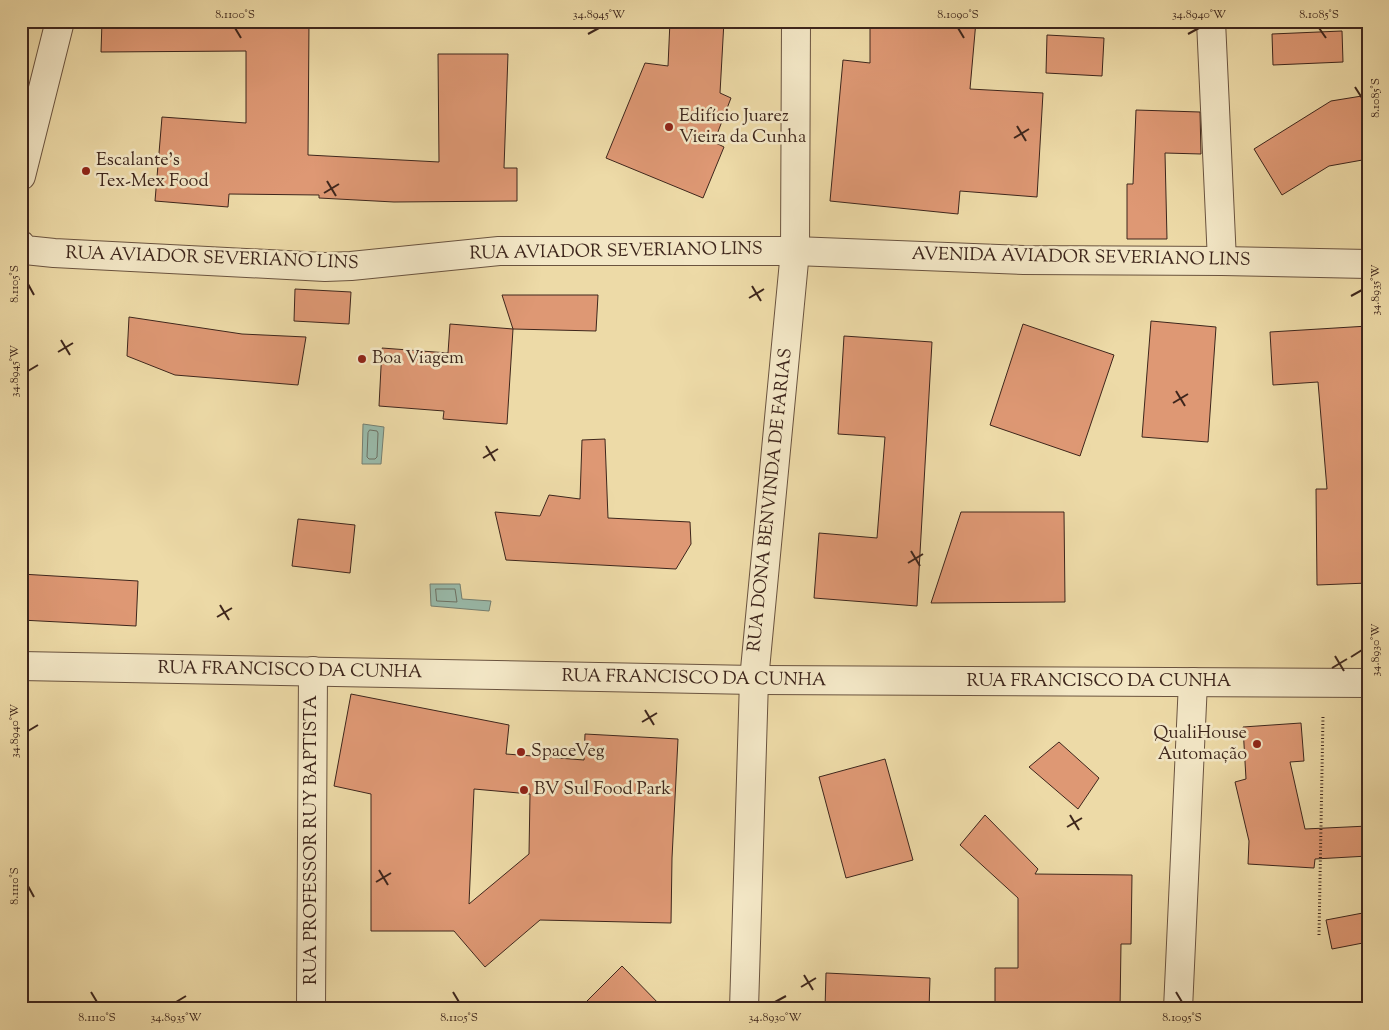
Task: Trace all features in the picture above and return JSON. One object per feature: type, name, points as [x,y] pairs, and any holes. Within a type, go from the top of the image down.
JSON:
[{"type":"street","points":[[21,176],[60,21]]},
{"type":"street","name":"RUA DONA BENVINDA DE FARIAS","points":[[744,1009],[754,680],[795,251],[796,21]]},
{"type":"street","points":[[1211,21],[1222,261]]},
{"type":"street","name":"RUA AVIADOR SEVERIANO LINS","points":[[23,249],[54,253],[325,266],[351,266],[499,251],[795,251]]},
{"type":"street","name":"AVENIDA AVIADOR SEVERIANO LINS","points":[[795,251],[1024,260],[1368,264]]},
{"type":"street","name":"RUA FRANCISCO DA CUNHA","points":[[21,666],[754,680],[1368,683]]},
{"type":"street","name":"RUA PROFESSOR RUY BAPTISTA","points":[[311,1009],[313,672]]},
{"type":"street","points":[[1178,1009],[1194,682]]},
{"type":"path","points":[[1319,935],[1325,682]]},
{"type":"water","points":[[363,424],[384,427],[381,464],[362,464]]},
{"type":"water","points":[[430,584],[460,584],[462,599],[491,601],[489,611],[431,606]]},
{"type":"building","points":[[102,21],[309,21],[308,155],[439,162],[438,54],[508,54],[504,168],[517,168],[517,201],[394,202],[319,198],[319,195],[229,194],[228,207],[155,201],[162,117],[246,123],[246,51],[101,52]]},
{"type":"building","name":"Edifício Juarez Vieira da Cunha","points":[[670,21],[724,21],[720,93],[731,98],[714,142],[724,147],[703,198],[606,158],[645,63],[668,66]]},
{"type":"building","points":[[870,21],[976,21],[970,89],[1043,93],[1037,197],[960,191],[958,214],[830,201],[843,60],[870,63]]},
{"type":"building","points":[[1342,31],[1343,62],[1273,65],[1272,34]]},
{"type":"building","points":[[1047,35],[1104,38],[1102,76],[1046,73]]},
{"type":"building","points":[[1368,95],[1368,159],[1329,166],[1282,195],[1254,149],[1331,101]]},
{"type":"building","points":[[1136,110],[1200,112],[1201,154],[1165,153],[1167,239],[1127,239],[1127,184],[1133,184]]},
{"type":"building","points":[[295,289],[351,292],[349,324],[294,321]]},
{"type":"building","points":[[502,295],[598,295],[596,331],[513,329]]},
{"type":"building","points":[[129,317],[242,334],[306,337],[298,385],[175,375],[127,356]]},
{"type":"building","points":[[1151,321],[1216,327],[1208,442],[1142,437]]},
{"type":"building","points":[[450,324],[513,329],[507,424],[443,419],[444,411],[379,406],[382,348],[448,353]]},
{"type":"building","points":[[1023,324],[1114,355],[1080,456],[990,425]]},
{"type":"building","points":[[1368,326],[1368,583],[1317,585],[1316,489],[1327,489],[1318,382],[1273,385],[1270,332]]},
{"type":"building","points":[[844,336],[932,342],[917,606],[814,598],[819,533],[877,538],[885,437],[838,434]]},
{"type":"building","points":[[605,439],[608,518],[690,522],[691,544],[676,569],[506,560],[495,512],[540,516],[549,495],[580,499],[582,440]]},
{"type":"building","points":[[961,512],[1064,512],[1065,602],[931,603]]},
{"type":"building","points":[[298,519],[355,525],[350,573],[292,566]]},
{"type":"building","points":[[21,574],[138,581],[136,626],[21,620]]},
{"type":"building","points":[[351,694],[509,725],[506,754],[584,760],[585,734],[678,739],[671,923],[540,920],[485,967],[454,931],[371,931],[371,794],[334,786]],"holes":[[[474,789],[530,794],[529,854],[469,904]]]},
{"type":"building","points":[[1301,723],[1304,761],[1290,762],[1305,829],[1368,826],[1368,856],[1315,859],[1314,868],[1248,864],[1249,841],[1235,782],[1246,779],[1243,727]]},
{"type":"building","points":[[1059,742],[1099,778],[1078,809],[1029,767]]},
{"type":"building","points":[[885,759],[913,860],[846,878],[819,777]]},
{"type":"building","points":[[985,815],[1038,869],[1035,874],[1132,875],[1131,944],[1121,944],[1120,1009],[995,1009],[995,968],[1018,968],[1018,898],[960,845]]},
{"type":"building","points":[[1368,912],[1368,942],[1332,949],[1326,920]]},
{"type":"building","points":[[622,966],[664,1009],[579,1009]]},
{"type":"building","points":[[826,973],[930,978],[929,1009],[825,1009]]},
{"type":"place","name":"Edifício Juarez Vieira da Cunha","points":[[669,127]]},
{"type":"place","name":"Escalante's Tex-Mex Food","points":[[86,171]]},
{"type":"place","name":"Boa Viagem","points":[[362,359]]},
{"type":"place","name":"QualiHouse Automação","points":[[1257,744]]},
{"type":"place","name":"SpaceVeg","points":[[521,752]]},
{"type":"place","name":"BV Sul Food Park","points":[[524,790]]}]
